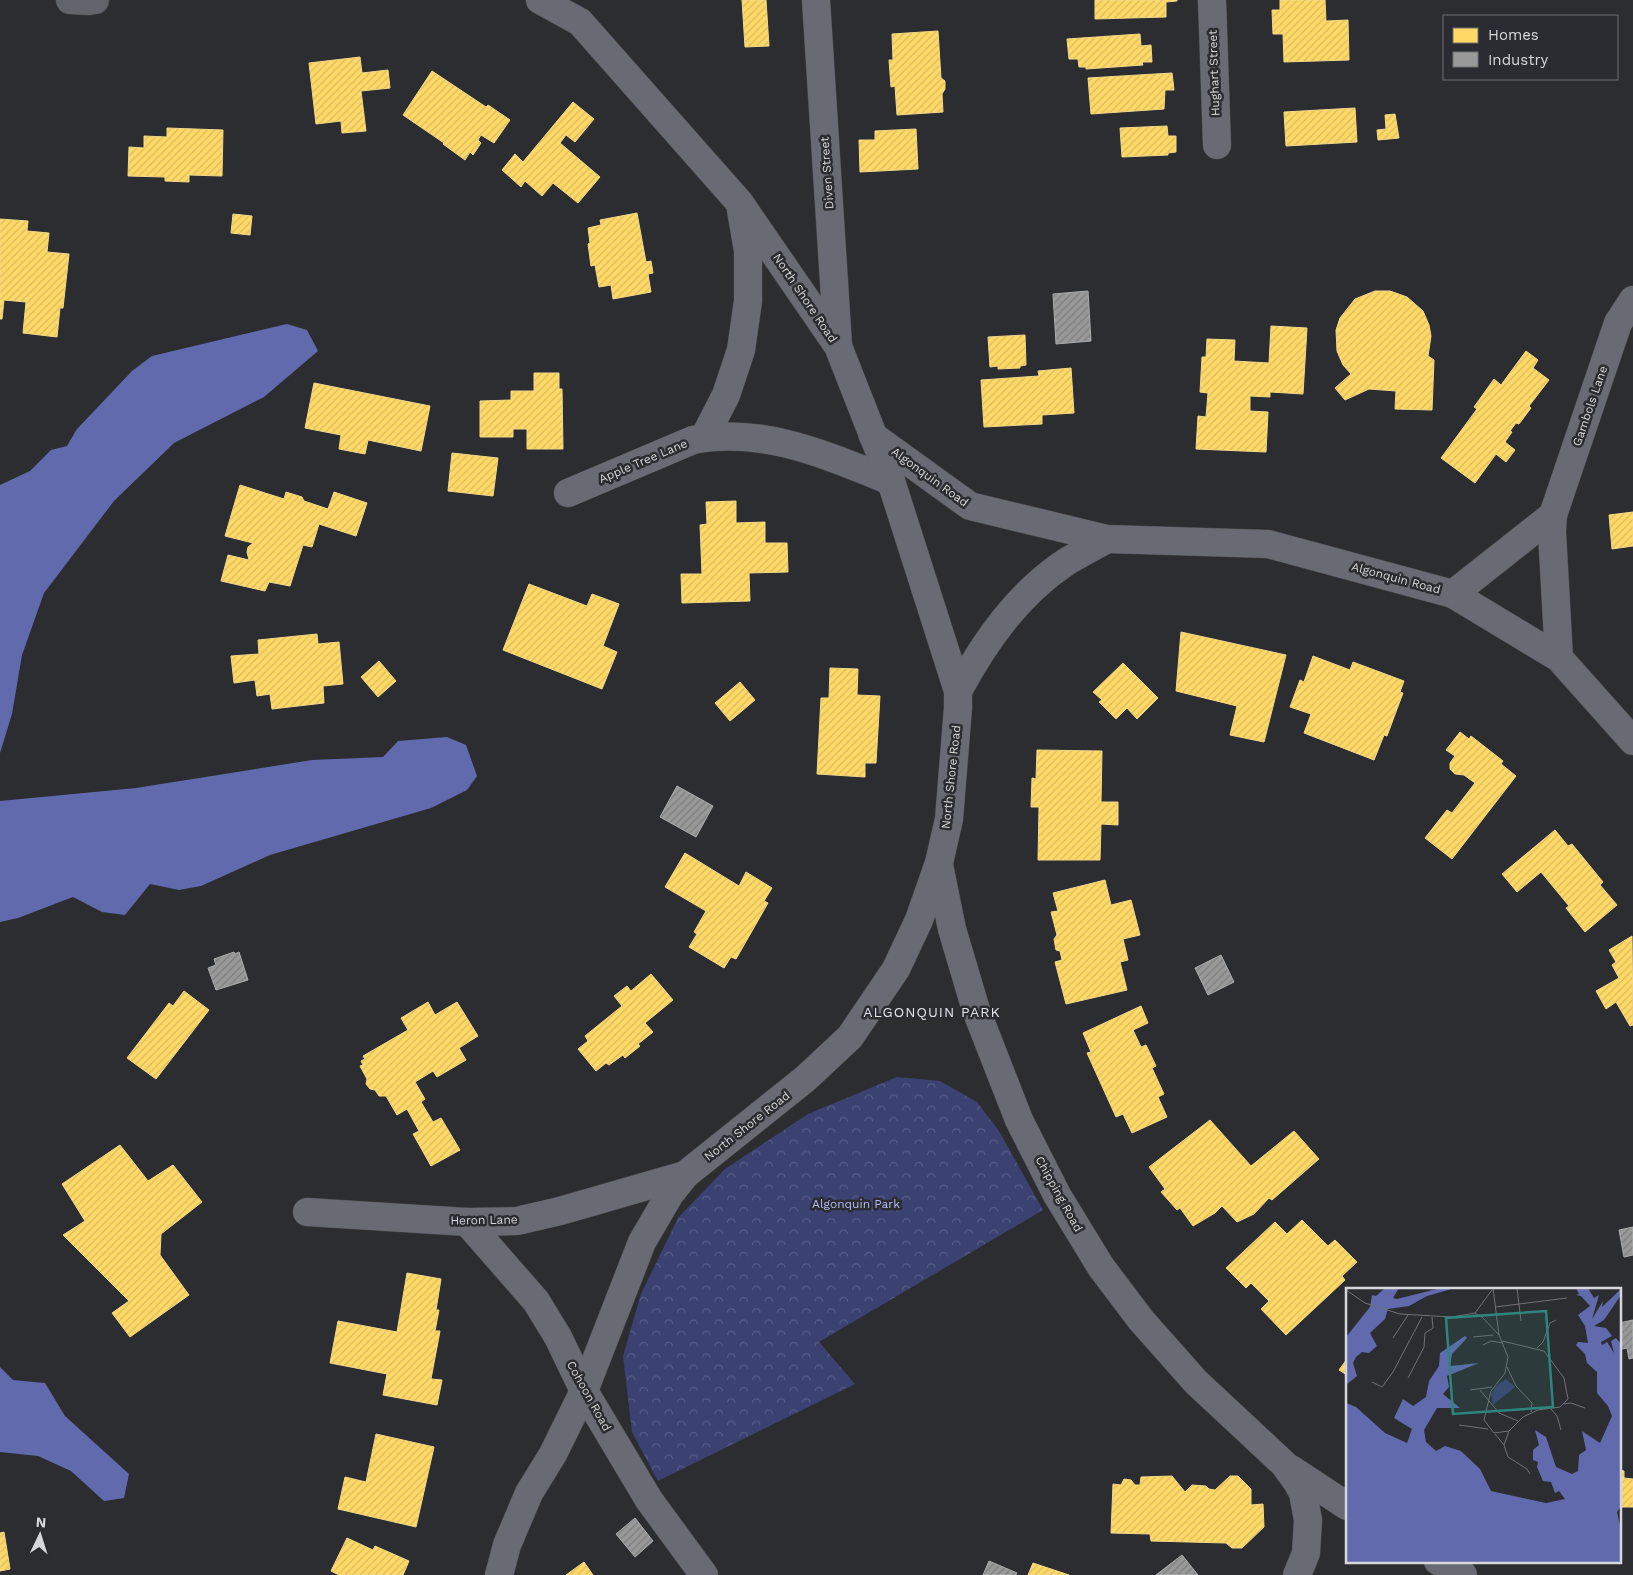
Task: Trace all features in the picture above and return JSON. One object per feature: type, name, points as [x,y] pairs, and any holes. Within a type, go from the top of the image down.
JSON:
[{"type":"street","points":[[70,0],[95,0]]},
{"type":"street","name":"North Shore Road","points":[[499,1575],[507,1544],[530,1493],[553,1454],[584,1391],[642,1242],[670,1194],[684,1175],[805,1079],[850,1037],[896,969],[919,920],[939,863],[950,819],[958,708],[958,691],[891,481],[838,346],[739,202],[577,11],[540,0]]},
{"type":"street","name":"Diven Street","points":[[816,0],[838,346]]},
{"type":"street","name":"Hughart Street","points":[[1212,0],[1217,145]]},
{"type":"street","points":[[704,438],[726,395],[742,350],[748,301],[748,251],[739,202]]},
{"type":"street","name":"Gambols Lane","points":[[1559,658],[1552,532],[1553,515],[1618,323],[1633,300]]},
{"type":"street","name":"Algonquin Road","points":[[873,436],[970,506],[1107,539],[1268,544],[1453,594],[1559,658],[1633,741]]},
{"type":"street","name":"Apple Tree Lane","points":[[568,493],[693,440],[704,438],[741,437],[778,441],[813,450],[891,481]]},
{"type":"street","points":[[1453,594],[1553,515]]},
{"type":"street","points":[[958,691],[977,656],[1001,622],[1036,586],[1066,562],[1107,539]]},
{"type":"street","name":"Chipping Road","points":[[939,863],[952,929],[976,1010],[1019,1120],[1057,1195],[1101,1267],[1141,1320],[1196,1382],[1284,1464],[1346,1505]]},
{"type":"street","name":"Heron Lane","points":[[307,1212],[467,1222],[517,1221],[560,1211],[684,1175]]},
{"type":"street","name":"Cohoon Road","points":[[467,1222],[536,1301],[558,1337],[584,1391],[649,1500],[704,1575]]},
{"type":"street","name":"Chipping Road","points":[[1284,1464],[1303,1493],[1308,1520],[1306,1553],[1296,1575]]},
{"type":"street","points":[[1440,1562],[1463,1575]]},
{"type":"green space","name":"Algonquin Park","points":[[897,1077],[940,1081],[977,1102],[999,1131],[1043,1210],[819,1342],[855,1384],[658,1481],[632,1432],[623,1356],[641,1294],[678,1218],[725,1169],[808,1114]]},
{"type":"shaded area","points":[[287,324],[307,330],[318,351],[264,397],[174,443],[114,501],[44,593],[22,655],[12,714],[0,753],[0,485],[30,471],[51,450],[67,446],[77,429],[132,371],[152,356]]},
{"type":"shaded area","points":[[447,737],[466,745],[477,776],[467,790],[431,808],[270,855],[201,886],[179,890],[150,884],[125,915],[102,912],[73,897],[18,918],[0,922],[0,801],[136,788],[312,760],[383,757],[398,741]]},
{"type":"shaded area","points":[[0,1367],[13,1380],[45,1383],[65,1416],[129,1474],[124,1498],[104,1501],[71,1471],[38,1456],[0,1452]]},
{"type":"building: Homes","points":[[742,0],[766,0],[769,46],[745,47]]},
{"type":"building: Homes","points":[[1095,0],[1177,1],[1166,2],[1166,17],[1095,19]]},
{"type":"building: Homes","points":[[1280,0],[1325,0],[1326,21],[1348,20],[1349,60],[1284,62],[1283,34],[1273,34],[1272,10],[1280,10]]},
{"type":"building: Homes","points":[[938,31],[941,78],[945,81],[945,89],[942,94],[943,112],[897,115],[895,86],[891,87],[889,60],[893,60],[892,34]]},
{"type":"building: Homes","points":[[1140,34],[1141,46],[1151,45],[1152,62],[1142,62],[1143,65],[1086,69],[1086,67],[1079,67],[1078,59],[1069,59],[1067,39]]},
{"type":"building: Homes","points":[[360,57],[362,73],[388,70],[390,88],[361,91],[366,131],[342,133],[341,121],[316,124],[309,63]]},
{"type":"building: Homes","points":[[432,71],[486,107],[488,105],[510,120],[494,143],[481,135],[478,140],[481,143],[473,155],[470,152],[465,160],[403,115]]},
{"type":"building: Homes","points":[[1172,73],[1174,90],[1165,90],[1164,109],[1091,114],[1088,78]]},
{"type":"building: Homes","points":[[573,102],[594,119],[575,142],[566,135],[560,143],[600,177],[578,203],[553,183],[542,196],[525,181],[521,187],[502,170],[515,154],[523,162]]},
{"type":"building: Homes","points":[[1355,108],[1357,142],[1286,146],[1284,112]]},
{"type":"building: Homes","points":[[1395,114],[1399,138],[1378,140],[1377,130],[1386,129],[1385,115]]},
{"type":"building: Homes","points":[[1167,126],[1168,136],[1176,136],[1176,152],[1168,153],[1168,155],[1122,157],[1120,128]]},
{"type":"building: Homes","points":[[167,128],[223,130],[222,176],[189,175],[189,182],[165,181],[165,177],[128,176],[129,147],[144,148],[144,136],[167,137]]},
{"type":"building: Homes","points":[[916,129],[918,169],[860,172],[859,140],[875,140],[875,131]]},
{"type":"building: Homes","points":[[637,213],[646,262],[651,261],[653,273],[648,274],[651,292],[613,299],[611,285],[599,287],[595,265],[591,266],[588,228],[601,225],[600,220]]},
{"type":"building: Homes","points":[[233,214],[252,216],[250,235],[231,233]]},
{"type":"building: Homes","points":[[0,219],[28,221],[27,231],[49,233],[47,252],[69,254],[63,308],[60,308],[57,337],[23,333],[26,302],[4,300],[2,319],[0,319]]},
{"type":"building: Homes","points":[[1375,291],[1390,291],[1407,297],[1423,311],[1431,336],[1428,356],[1434,360],[1432,410],[1395,409],[1396,391],[1369,389],[1345,400],[1335,388],[1351,374],[1343,365],[1337,351],[1336,330],[1340,318],[1355,299]]},
{"type":"building: Homes","points":[[1271,326],[1307,328],[1303,394],[1270,392],[1270,397],[1250,396],[1250,411],[1268,412],[1266,452],[1196,449],[1198,416],[1206,417],[1208,393],[1200,392],[1202,357],[1206,357],[1207,339],[1235,340],[1234,361],[1269,363]]},
{"type":"building: Homes","points":[[1025,335],[1026,365],[1020,366],[1020,368],[998,369],[998,366],[990,367],[988,337]]},
{"type":"building: Homes","points":[[1526,351],[1538,360],[1533,368],[1549,380],[1529,406],[1531,408],[1519,424],[1516,423],[1510,431],[1512,432],[1505,442],[1515,450],[1506,462],[1496,454],[1475,483],[1441,458],[1477,409],[1474,407],[1494,379],[1501,385]]},
{"type":"building: Homes","points":[[1071,368],[1074,413],[1042,415],[1042,424],[984,427],[981,380],[1039,376],[1038,371]]},
{"type":"building: Homes","points":[[534,373],[559,373],[559,389],[562,389],[563,449],[527,449],[527,429],[513,429],[513,437],[480,437],[480,401],[511,400],[511,391],[534,391]]},
{"type":"building: Homes","points":[[314,383],[430,406],[421,451],[368,440],[365,454],[339,449],[341,435],[305,428]]},
{"type":"building: Homes","points":[[452,453],[498,458],[493,496],[448,491]]},
{"type":"building: Homes","points":[[240,485],[284,499],[286,492],[302,497],[304,501],[328,509],[334,492],[367,503],[356,536],[319,524],[312,547],[303,545],[290,586],[269,582],[265,591],[221,581],[228,555],[249,560],[248,547],[253,543],[225,536]]},
{"type":"building: Homes","points":[[736,501],[736,523],[765,522],[765,543],[787,543],[788,572],[749,573],[750,601],[682,603],[681,574],[702,574],[700,525],[707,524],[706,502]]},
{"type":"building: Homes","points":[[1633,512],[1633,546],[1612,549],[1609,515]]},
{"type":"building: Homes","points":[[529,584],[587,606],[592,594],[619,604],[603,646],[617,652],[602,689],[503,650]]},
{"type":"building: Homes","points":[[1181,632],[1286,655],[1264,742],[1230,735],[1237,706],[1176,691]]},
{"type":"building: Homes","points":[[317,634],[318,644],[339,642],[343,684],[323,686],[324,703],[272,709],[270,694],[257,696],[255,680],[234,683],[231,656],[259,654],[258,640]]},
{"type":"building: Homes","points":[[1313,656],[1350,670],[1353,662],[1404,681],[1400,692],[1403,693],[1387,736],[1384,735],[1374,760],[1304,733],[1311,714],[1290,707],[1300,680],[1304,682]]},
{"type":"building: Homes","points":[[379,661],[396,681],[378,697],[361,677]]},
{"type":"building: Homes","points":[[1123,663],[1158,698],[1137,719],[1127,708],[1116,719],[1099,702],[1102,700],[1093,692]]},
{"type":"building: Homes","points":[[830,668],[858,669],[857,695],[880,696],[876,763],[865,763],[865,777],[817,774],[821,698],[829,698]]},
{"type":"building: Homes","points":[[740,682],[755,700],[730,721],[715,703]]},
{"type":"building: Homes","points":[[1460,732],[1469,739],[1471,736],[1503,761],[1501,764],[1516,776],[1452,859],[1425,838],[1447,810],[1452,813],[1475,783],[1464,775],[1455,774],[1450,769],[1450,763],[1455,756],[1446,750]]},
{"type":"building: Homes","points":[[1037,750],[1102,751],[1101,802],[1118,802],[1118,825],[1101,824],[1100,860],[1038,860],[1039,807],[1031,807],[1032,778],[1036,779]]},
{"type":"building: Homes","points":[[1555,830],[1568,846],[1572,844],[1603,882],[1600,885],[1617,905],[1585,932],[1566,908],[1569,906],[1541,872],[1517,892],[1502,874]]},
{"type":"building: Homes","points":[[685,853],[739,886],[746,872],[772,888],[764,901],[768,903],[736,959],[731,957],[724,968],[689,947],[697,934],[694,932],[706,911],[665,887]]},
{"type":"building: Homes","points":[[1105,880],[1111,905],[1131,900],[1140,935],[1123,939],[1128,960],[1120,962],[1127,990],[1066,1004],[1055,962],[1062,960],[1060,951],[1056,950],[1054,939],[1057,935],[1051,912],[1058,911],[1053,893]]},
{"type":"building: Homes","points":[[1632,936],[1633,1025],[1630,1026],[1616,1002],[1606,1009],[1596,991],[1619,978],[1612,965],[1616,962],[1609,950]]},
{"type":"building: Homes","points":[[651,974],[673,1000],[645,1023],[653,1032],[638,1044],[640,1046],[625,1058],[623,1055],[609,1065],[606,1063],[596,1071],[578,1049],[588,1041],[585,1036],[622,1006],[614,996],[627,986],[631,991]]},
{"type":"building: Homes","points":[[184,991],[209,1010],[156,1079],[127,1058],[169,1003],[173,1006]]},
{"type":"building: Homes","points":[[428,1002],[435,1015],[457,1002],[478,1036],[459,1048],[466,1060],[437,1077],[433,1071],[415,1082],[425,1099],[421,1102],[433,1122],[441,1118],[460,1150],[431,1166],[413,1134],[419,1131],[407,1109],[397,1115],[386,1096],[379,1096],[375,1090],[370,1089],[366,1084],[367,1079],[360,1066],[363,1065],[361,1061],[365,1059],[363,1056],[408,1030],[401,1018]]},
{"type":"building: Homes","points":[[1141,1006],[1148,1023],[1133,1030],[1141,1047],[1146,1045],[1156,1066],[1152,1068],[1164,1094],[1158,1097],[1167,1117],[1132,1133],[1123,1114],[1116,1117],[1087,1053],[1091,1052],[1083,1033]]},
{"type":"building: Homes","points":[[1210,1120],[1251,1166],[1294,1131],[1319,1159],[1272,1200],[1269,1198],[1254,1214],[1237,1222],[1222,1206],[1215,1213],[1193,1226],[1180,1208],[1177,1210],[1161,1192],[1165,1189],[1149,1167]]},
{"type":"building: Homes","points":[[120,1145],[148,1181],[173,1165],[202,1202],[161,1234],[160,1255],[189,1295],[130,1337],[112,1313],[129,1301],[63,1235],[85,1221],[62,1184]]},
{"type":"building: Homes","points":[[1302,1220],[1328,1246],[1335,1240],[1357,1262],[1342,1276],[1345,1280],[1286,1335],[1261,1309],[1269,1301],[1251,1283],[1246,1288],[1226,1268],[1275,1222],[1287,1234]]},
{"type":"building: Homes","points":[[407,1273],[441,1279],[436,1310],[439,1310],[435,1331],[440,1331],[431,1379],[442,1380],[437,1405],[383,1395],[387,1374],[330,1363],[338,1321],[397,1332]]},
{"type":"building: Homes","points":[[1346,1360],[1346,1374],[1339,1370]]},
{"type":"building: Homes","points":[[376,1434],[434,1447],[416,1527],[338,1509],[345,1477],[366,1482]]},
{"type":"building: Homes","points":[[1620,1470],[1624,1471],[1624,1478],[1633,1479],[1633,1507],[1621,1507],[1621,1512]]},
{"type":"building: Homes","points":[[1172,1476],[1185,1492],[1192,1485],[1206,1486],[1209,1489],[1215,1490],[1230,1476],[1238,1476],[1251,1489],[1251,1505],[1263,1504],[1264,1527],[1242,1548],[1232,1548],[1226,1543],[1151,1541],[1150,1534],[1111,1533],[1113,1484],[1121,1485],[1124,1479],[1131,1480],[1135,1485],[1140,1485],[1141,1477]]},
{"type":"building: Homes","points":[[4,1532],[10,1569],[0,1571],[0,1533]]},
{"type":"building: Homes","points":[[347,1538],[373,1550],[375,1546],[409,1561],[403,1575],[339,1575],[331,1571]]},
{"type":"building: Homes","points":[[584,1562],[593,1575],[566,1575]]},
{"type":"building: Homes","points":[[1033,1563],[1069,1575],[1028,1575]]},
{"type":"building: Industry","points":[[1088,291],[1091,341],[1056,344],[1053,294]]},
{"type":"building: Industry","points":[[677,786],[713,806],[696,837],[660,817]]},
{"type":"building: Industry","points":[[234,952],[235,954],[239,952],[248,980],[216,990],[208,968],[216,965],[214,959]]},
{"type":"building: Industry","points":[[1221,955],[1234,982],[1208,995],[1195,968]]},
{"type":"building: Industry","points":[[1633,1227],[1633,1255],[1624,1257],[1619,1230]]},
{"type":"building: Industry","points":[[1633,1320],[1633,1358],[1629,1359],[1627,1348],[1622,1349],[1620,1323]]},
{"type":"building: Industry","points":[[635,1518],[653,1541],[635,1557],[616,1534]]},
{"type":"building: Industry","points":[[1182,1555],[1198,1575],[1156,1575]]},
{"type":"building: Industry","points":[[989,1561],[1017,1573],[1016,1575],[983,1575]]},
{"type":"district","name":"ALGONQUIN PARK","points":[[932,1012]]}]
